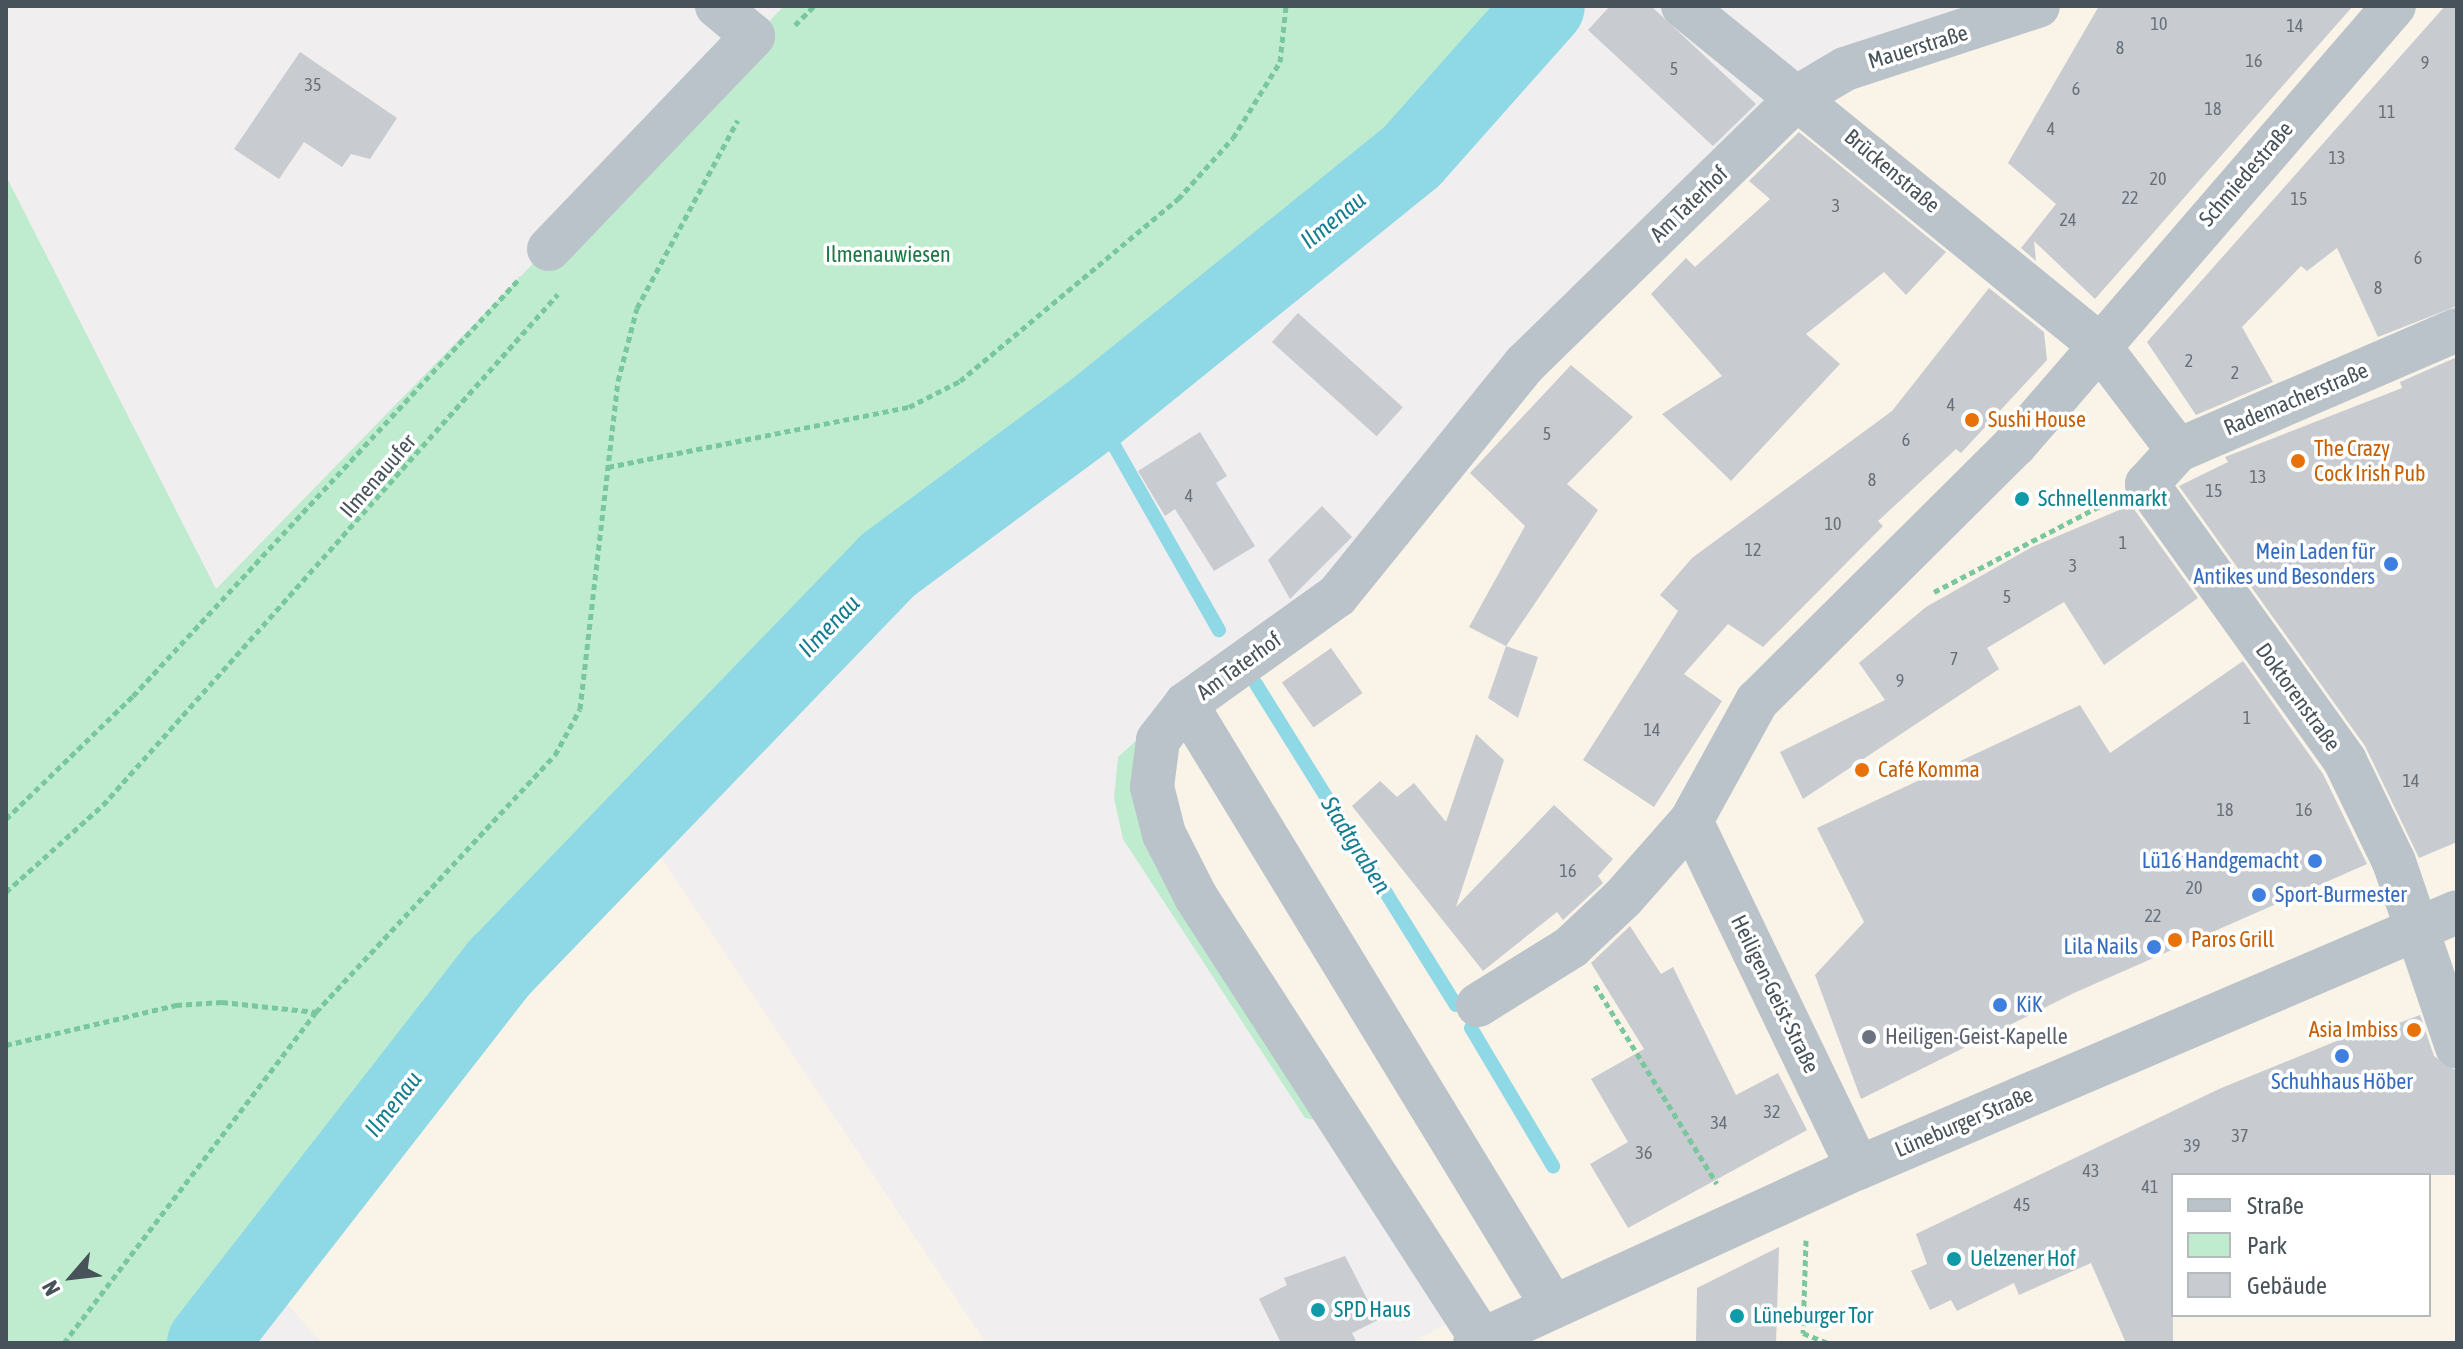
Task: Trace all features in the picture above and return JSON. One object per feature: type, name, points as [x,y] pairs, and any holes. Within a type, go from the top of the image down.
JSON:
[{"type":"street","points":[[556,269],[753,36],[717,6]]},
{"type":"street","name":"Brückenstraße","points":[[1683,6],[1801,95],[2096,342]]},
{"type":"street","name":"Mauerstraße","points":[[1801,95],[1845,69],[2038,6]]},
{"type":"street","name":"Schmiedestraße","points":[[2096,342],[2394,6]]},
{"type":"street","name":"Am Taterhof","points":[[1479,1341],[1196,897],[1164,834],[1152,787],[1158,740],[1186,704],[1337,596],[1525,364],[1801,95]]},
{"type":"street","name":"Rademacherstraße","points":[[2147,484],[2178,450],[2457,330]]},
{"type":"street","points":[[1478,1005],[1571,947],[1691,821],[1757,701],[2015,445],[2096,342],[2178,450]]},
{"type":"street","name":"Doktorenstraße","points":[[2147,484],[2345,761],[2394,862],[2457,1047]]},
{"type":"street","points":[[1186,704],[1553,1307]]},
{"type":"street","name":"Heiligen-Geist-Straße","points":[[1691,821],[1858,1168]]},
{"type":"street","name":"Lüneburger Straße","points":[[1479,1341],[1858,1168],[2457,912]]},
{"type":"path","points":[[608,467],[909,407],[960,381],[1178,199],[1233,138],[1280,62],[1286,6]]},
{"type":"path","points":[[64,1343],[316,1012],[555,755],[580,709],[618,381],[637,308],[743,106]]},
{"type":"path","points":[[6,819],[133,696],[386,416],[556,269]]},
{"type":"path","name":"Ilmenauufer","points":[[6,892],[103,805],[556,269]]},
{"type":"path","points":[[1920,601],[1988,559],[2147,484]]},
{"type":"path","points":[[1571,947],[1740,1222]]},
{"type":"path","points":[[6,1045],[176,1005],[316,1012]]},
{"type":"path","points":[[1807,1191],[1803,1333],[1828,1343]]},
{"type":"shaded area","points":[[2069,6],[2457,6],[2457,1343],[1411,1343],[1477,1307],[1173,830],[1167,744],[1347,602],[1534,365],[1824,90]]},
{"type":"shaded area","points":[[638,823],[986,1343],[322,1343],[271,1286],[500,966]]},
{"type":"green space","name":"Ilmenauwiesen","points":[[784,6],[1575,6],[1396,191],[1227,301],[1095,412],[882,571],[501,966],[207,1343],[6,1343],[6,176],[216,589]]},
{"type":"green space","points":[[1166,714],[1147,767],[1325,1122],[1305,1118],[1123,839],[1114,798],[1118,757]]},
{"type":"building","points":[[1610,6],[1651,6],[1756,104],[1713,146],[1588,30]]},
{"type":"building","points":[[2099,6],[2353,6],[2095,299],[2034,241],[2036,261],[2021,248],[2056,204],[2008,163]]},
{"type":"building","points":[[2445,6],[2457,6],[2457,306],[2378,337],[2337,248],[2307,271],[2301,266],[2242,327],[2273,382],[2196,415],[2147,342]]},
{"type":"building","points":[[300,52],[397,118],[370,159],[351,154],[342,167],[304,142],[279,179],[234,149]]},
{"type":"building","points":[[1799,132],[1946,252],[1906,295],[1884,272],[1806,334],[1840,364],[1731,481],[1662,414],[1722,376],[1651,294],[1686,258],[1695,267],[1770,199],[1749,181]]},
{"type":"building","points":[[1989,288],[2044,332],[2047,360],[1961,453],[1956,449],[1878,521],[1883,526],[1763,647],[1728,624],[1684,674],[1722,701],[1654,807],[1583,760],[1678,611],[1660,595],[1692,558],[1892,411]]},
{"type":"building","points":[[1298,313],[1403,407],[1377,436],[1272,342]]},
{"type":"building","points":[[2457,357],[2457,842],[2419,858],[2365,746],[2179,486],[2228,462],[2225,457],[2402,388],[2400,382]]},
{"type":"building","points":[[1571,365],[1633,417],[1567,484],[1598,510],[1506,646],[1469,627],[1525,526],[1470,473]]},
{"type":"building","points":[[1200,432],[1227,476],[1216,483],[1255,546],[1214,571],[1175,509],[1165,516],[1138,471]]},
{"type":"building","points":[[2131,505],[2198,598],[2104,665],[2064,602],[1987,648],[1999,669],[1803,799],[1780,752],[1885,700],[1859,663],[1926,607],[2032,547]]},
{"type":"building","points":[[1322,506],[1352,537],[1290,599],[1268,560]]},
{"type":"building","points":[[1506,646],[1538,657],[1518,718],[1488,698]]},
{"type":"building","points":[[1331,648],[1363,693],[1313,727],[1282,682]]},
{"type":"building","points":[[2243,661],[2323,774],[2367,864],[2074,993],[1861,1099],[1815,975],[1864,922],[1817,828],[2080,705],[2110,753]]},
{"type":"building","points":[[1476,734],[1504,760],[1456,907],[1554,805],[1613,859],[1598,876],[1603,883],[1563,920],[1557,912],[1483,971],[1352,806],[1380,781],[1397,797],[1414,783],[1446,822]]},
{"type":"building","points":[[1630,926],[1661,974],[1673,967],[1736,1095],[1778,1073],[1807,1130],[1628,1228],[1590,1164],[1628,1142],[1591,1079],[1644,1049],[1591,963]]},
{"type":"building","points":[[2420,1015],[2434,1056],[2457,1071],[2457,1175],[2171,1173],[2173,1343],[2126,1343],[2091,1263],[2019,1295],[2014,1283],[1957,1311],[1951,1300],[1930,1310],[1911,1271],[1927,1264],[1916,1234],[2219,1089],[2383,1022],[2386,1028]]},
{"type":"building","name":"Lüneburger Tor","points":[[1779,1247],[1776,1343],[1696,1343],[1697,1288]]},
{"type":"building","name":"SPD Haus","points":[[1345,1256],[1378,1320],[1352,1333],[1357,1343],[1281,1343],[1259,1299],[1287,1285],[1284,1278]]},
{"type":"waterway","name":"Ilmenau","points":[[207,1343],[501,966],[888,565],[1095,412],[1412,156],[1545,6]]},
{"type":"waterway","name":"Stadtgraben","points":[[1095,412],[1219,630]]},
{"type":"waterway","name":"Stadtgraben","points":[[1256,684],[1456,1005]]},
{"type":"waterway","name":"Stadtgraben","points":[[1471,1028],[1553,1166]]},
{"type":"place","name":"Sushi House","points":[[1972,420]]},
{"type":"place","name":"The Crazy Cock Irish Pub","points":[[2298,461]]},
{"type":"place","name":"Schnellenmarkt","points":[[2022,499]]},
{"type":"place","name":"Mein Laden für Antikes und Besonders","points":[[2391,564]]},
{"type":"place","name":"Café Komma","points":[[1862,770]]},
{"type":"place","name":"Lü16 Handgemacht","points":[[2315,861]]},
{"type":"place","name":"Sport-Burmester","points":[[2259,895]]},
{"type":"place","name":"Paros Grill","points":[[2175,940]]},
{"type":"place","name":"Lila Nails","points":[[2154,947]]},
{"type":"place","name":"KiK","points":[[2000,1005]]},
{"type":"place","name":"Asia Imbiss","points":[[2414,1030]]},
{"type":"place","name":"Heiligen-Geist-Kapelle","points":[[1869,1037]]},
{"type":"place","name":"Schuhhaus Höber","points":[[2342,1056]]},
{"type":"place","name":"Uelzener Hof","points":[[1954,1259]]},
{"type":"place","name":"SPD Haus","points":[[1318,1310]]},
{"type":"place","name":"Lüneburger Tor","points":[[1737,1316]]}]
